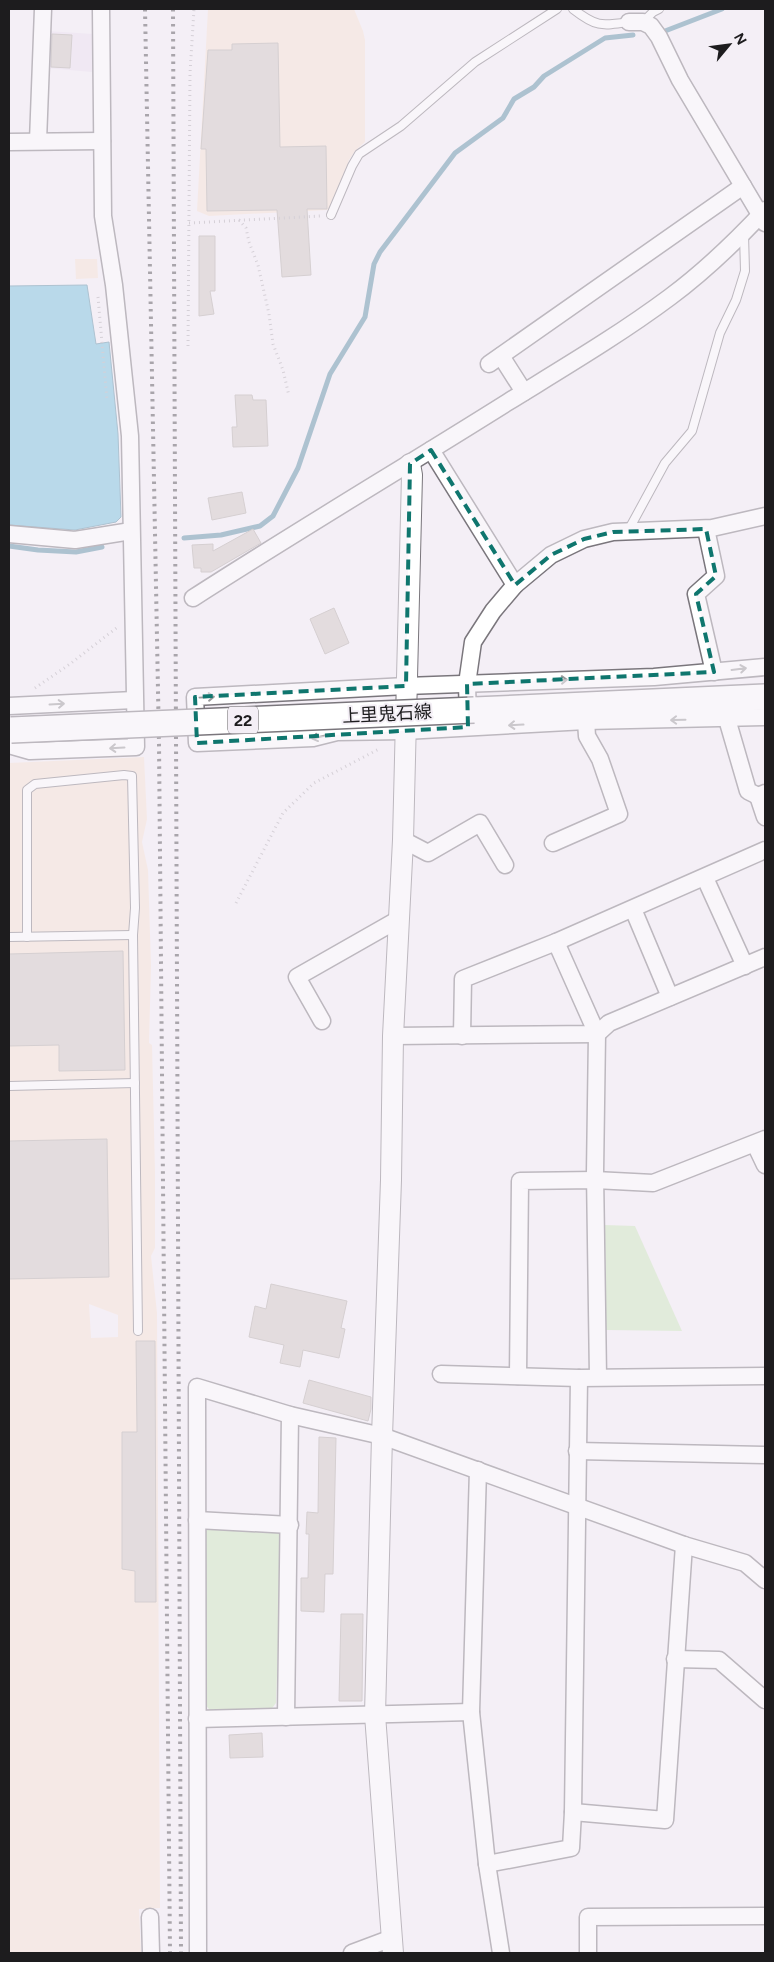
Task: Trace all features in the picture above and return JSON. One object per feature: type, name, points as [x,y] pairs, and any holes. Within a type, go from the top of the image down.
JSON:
[{"type":"main road","name":"上里鬼石線","points":[[11,724],[471,718],[765,697]]},
{"type":"street","points":[[38,141],[43,9]]},
{"type":"street","points":[[100,9],[103,216],[114,285],[130,436],[136,747],[30,751],[11,724],[134,700]]},
{"type":"street","points":[[193,598],[289,536],[410,464],[634,323],[700,273],[764,216],[680,80],[659,37],[651,26],[636,22]]},
{"type":"street","points":[[9,142],[102,141]]},
{"type":"street","points":[[524,392],[495,360],[744,186]]},
{"type":"street","points":[[431,450],[515,585]]},
{"type":"street","points":[[352,1953],[393,1946],[375,1715],[382,1436],[392,1180],[394,1036],[403,840],[412,484],[410,464]]},
{"type":"street","points":[[471,718],[467,684],[473,642],[493,611],[515,585],[551,555],[584,539],[613,532],[706,529],[765,516]]},
{"type":"street","points":[[706,529],[716,576],[696,594],[714,672]]},
{"type":"street","points":[[9,534],[75,540],[131,532]]},
{"type":"street","points":[[765,667],[654,676],[195,697],[197,743],[312,738],[338,732],[405,739],[471,718],[586,721],[765,717]]},
{"type":"street","points":[[727,719],[748,791],[761,794],[765,817]]},
{"type":"street","points":[[553,843],[619,814],[600,759],[587,736],[586,721]]},
{"type":"street","points":[[403,840],[428,853],[480,823],[505,865]]},
{"type":"street","points":[[462,1036],[463,979],[556,942],[765,850]]},
{"type":"street","points":[[705,878],[745,966]]},
{"type":"street","points":[[633,909],[670,997]]},
{"type":"street","points":[[322,1021],[297,977],[399,919]]},
{"type":"street","points":[[556,942],[597,1034],[595,1180],[598,1378]]},
{"type":"street","points":[[394,1036],[597,1034],[609,1023],[765,957]]},
{"type":"street","points":[[518,1376],[520,1181],[595,1180],[652,1184],[760,1142],[765,1165]]},
{"type":"street","points":[[441,1374],[578,1378],[765,1376]]},
{"type":"street","points":[[487,1864],[571,1848],[578,1378]]},
{"type":"street","points":[[198,1953],[197,1387],[290,1415],[382,1436],[684,1545],[745,1563],[765,1580]]},
{"type":"street","points":[[286,1716],[290,1415]]},
{"type":"street","points":[[577,1450],[765,1454]]},
{"type":"street","points":[[478,1470],[471,1712],[487,1864],[502,1953]]},
{"type":"street","points":[[197,1520],[290,1525]]},
{"type":"street","points":[[573,1812],[666,1820],[675,1658],[684,1545]]},
{"type":"street","points":[[675,1658],[718,1660],[765,1700]]},
{"type":"street","points":[[197,1719],[471,1712]]},
{"type":"street","points":[[588,1953],[588,1917],[765,1916]]},
{"type":"street","points":[[150,1917],[151,1953]]},
{"type":"lane","points":[[331,215],[359,154],[401,126],[475,62],[557,9]]},
{"type":"lane","points":[[573,9],[587,20],[607,25],[636,22],[659,9]]},
{"type":"lane","points":[[628,531],[666,463],[692,431],[720,333],[736,300],[745,271],[744,234]]},
{"type":"lane","points":[[28,937],[27,790],[35,784],[124,775],[132,776],[135,908],[133,935],[138,1332]]},
{"type":"lane","points":[[9,937],[133,935]]},
{"type":"lane","points":[[9,1086],[135,1083]]},
{"type":"path","points":[[188,346],[190,73],[194,9]]},
{"type":"path","points":[[189,223],[331,215]]},
{"type":"path","points":[[239,220],[246,228],[258,265],[269,314],[273,344],[283,370],[289,396]]},
{"type":"path","points":[[11,724],[25,695],[70,664],[119,626]]},
{"type":"path","points":[[236,903],[283,814],[314,783],[379,748],[405,739]]},
{"type":"highlighted area","points":[[431,450],[515,585],[551,555],[584,539],[613,532],[706,529],[716,576],[696,594],[714,672],[467,684],[468,727],[197,743],[195,697],[406,686],[410,464]]},
{"type":"shaded area","points":[[208,9],[354,9],[365,40],[365,142],[349,160],[330,209],[209,216],[197,211]]},
{"type":"shaded area","points":[[47,31],[93,34],[92,72],[46,68]]},
{"type":"shaded area","points":[[75,259],[97,259],[98,278],[76,279]]},
{"type":"shaded area","points":[[144,757],[147,819],[142,842],[148,870],[151,966],[149,1043],[152,1045],[155,1172],[155,1248],[151,1256],[157,1313],[160,1908],[139,1909],[141,1953],[9,1953],[9,763]],"holes":[[[89,1304],[118,1315],[118,1337],[91,1338]]]},
{"type":"green space","points":[[605,1225],[635,1226],[682,1331],[606,1330]]},
{"type":"green space","points":[[211,1526],[277,1529],[282,1536],[276,1703],[270,1711],[211,1712],[205,1704],[203,1534]]},
{"type":"water","points":[[87,285],[96,344],[109,342],[118,434],[121,517],[116,522],[75,530],[9,525],[9,286]]},
{"type":"building","points":[[52,34],[72,35],[70,68],[51,67]]},
{"type":"building","points":[[278,43],[280,147],[326,146],[327,209],[307,209],[311,275],[282,277],[277,210],[207,211],[206,149],[201,149],[208,50],[232,50],[232,44]]},
{"type":"building","points":[[199,236],[215,236],[215,291],[210,291],[214,314],[199,316]]},
{"type":"building","points":[[235,395],[252,395],[253,400],[266,400],[268,446],[233,447],[232,427],[237,427]]},
{"type":"building","points":[[242,492],[246,513],[212,520],[208,498]]},
{"type":"building","points":[[253,529],[261,543],[211,572],[201,572],[201,568],[194,568],[192,545],[213,544],[213,551]]},
{"type":"building","points":[[334,608],[349,643],[325,654],[310,619]]},
{"type":"building","points":[[123,951],[125,1070],[59,1071],[59,1045],[9,1046],[9,954]]},
{"type":"building","points":[[107,1139],[109,1277],[9,1279],[9,1141]]},
{"type":"building","points":[[271,1284],[347,1301],[341,1328],[345,1329],[339,1358],[303,1350],[300,1367],[280,1363],[284,1345],[249,1337],[255,1306],[266,1309]]},
{"type":"building","points":[[136,1341],[155,1341],[156,1602],[135,1602],[135,1571],[122,1569],[122,1432],[137,1432]]},
{"type":"building","points":[[309,1380],[371,1397],[368,1421],[303,1403]]},
{"type":"building","points":[[319,1437],[336,1438],[333,1574],[325,1574],[324,1612],[301,1611],[301,1578],[308,1578],[309,1534],[306,1534],[307,1512],[318,1513]]},
{"type":"building","points":[[341,1614],[363,1614],[362,1701],[339,1701]]},
{"type":"building","points":[[262,1733],[263,1757],[230,1758],[229,1735]]},
{"type":"waterway","points":[[665,31],[722,9]]},
{"type":"waterway","points":[[184,538],[221,535],[260,526],[273,516],[298,468],[330,374],[365,317],[374,264],[380,252],[455,153],[503,118],[514,99],[534,87],[544,76],[605,38],[633,35]]},
{"type":"waterway","points":[[9,546],[76,552],[102,547]]},
{"type":"railway","points":[[145,9],[159,743],[170,1953]]},
{"type":"railway","points":[[173,9],[181,1953]]}]
